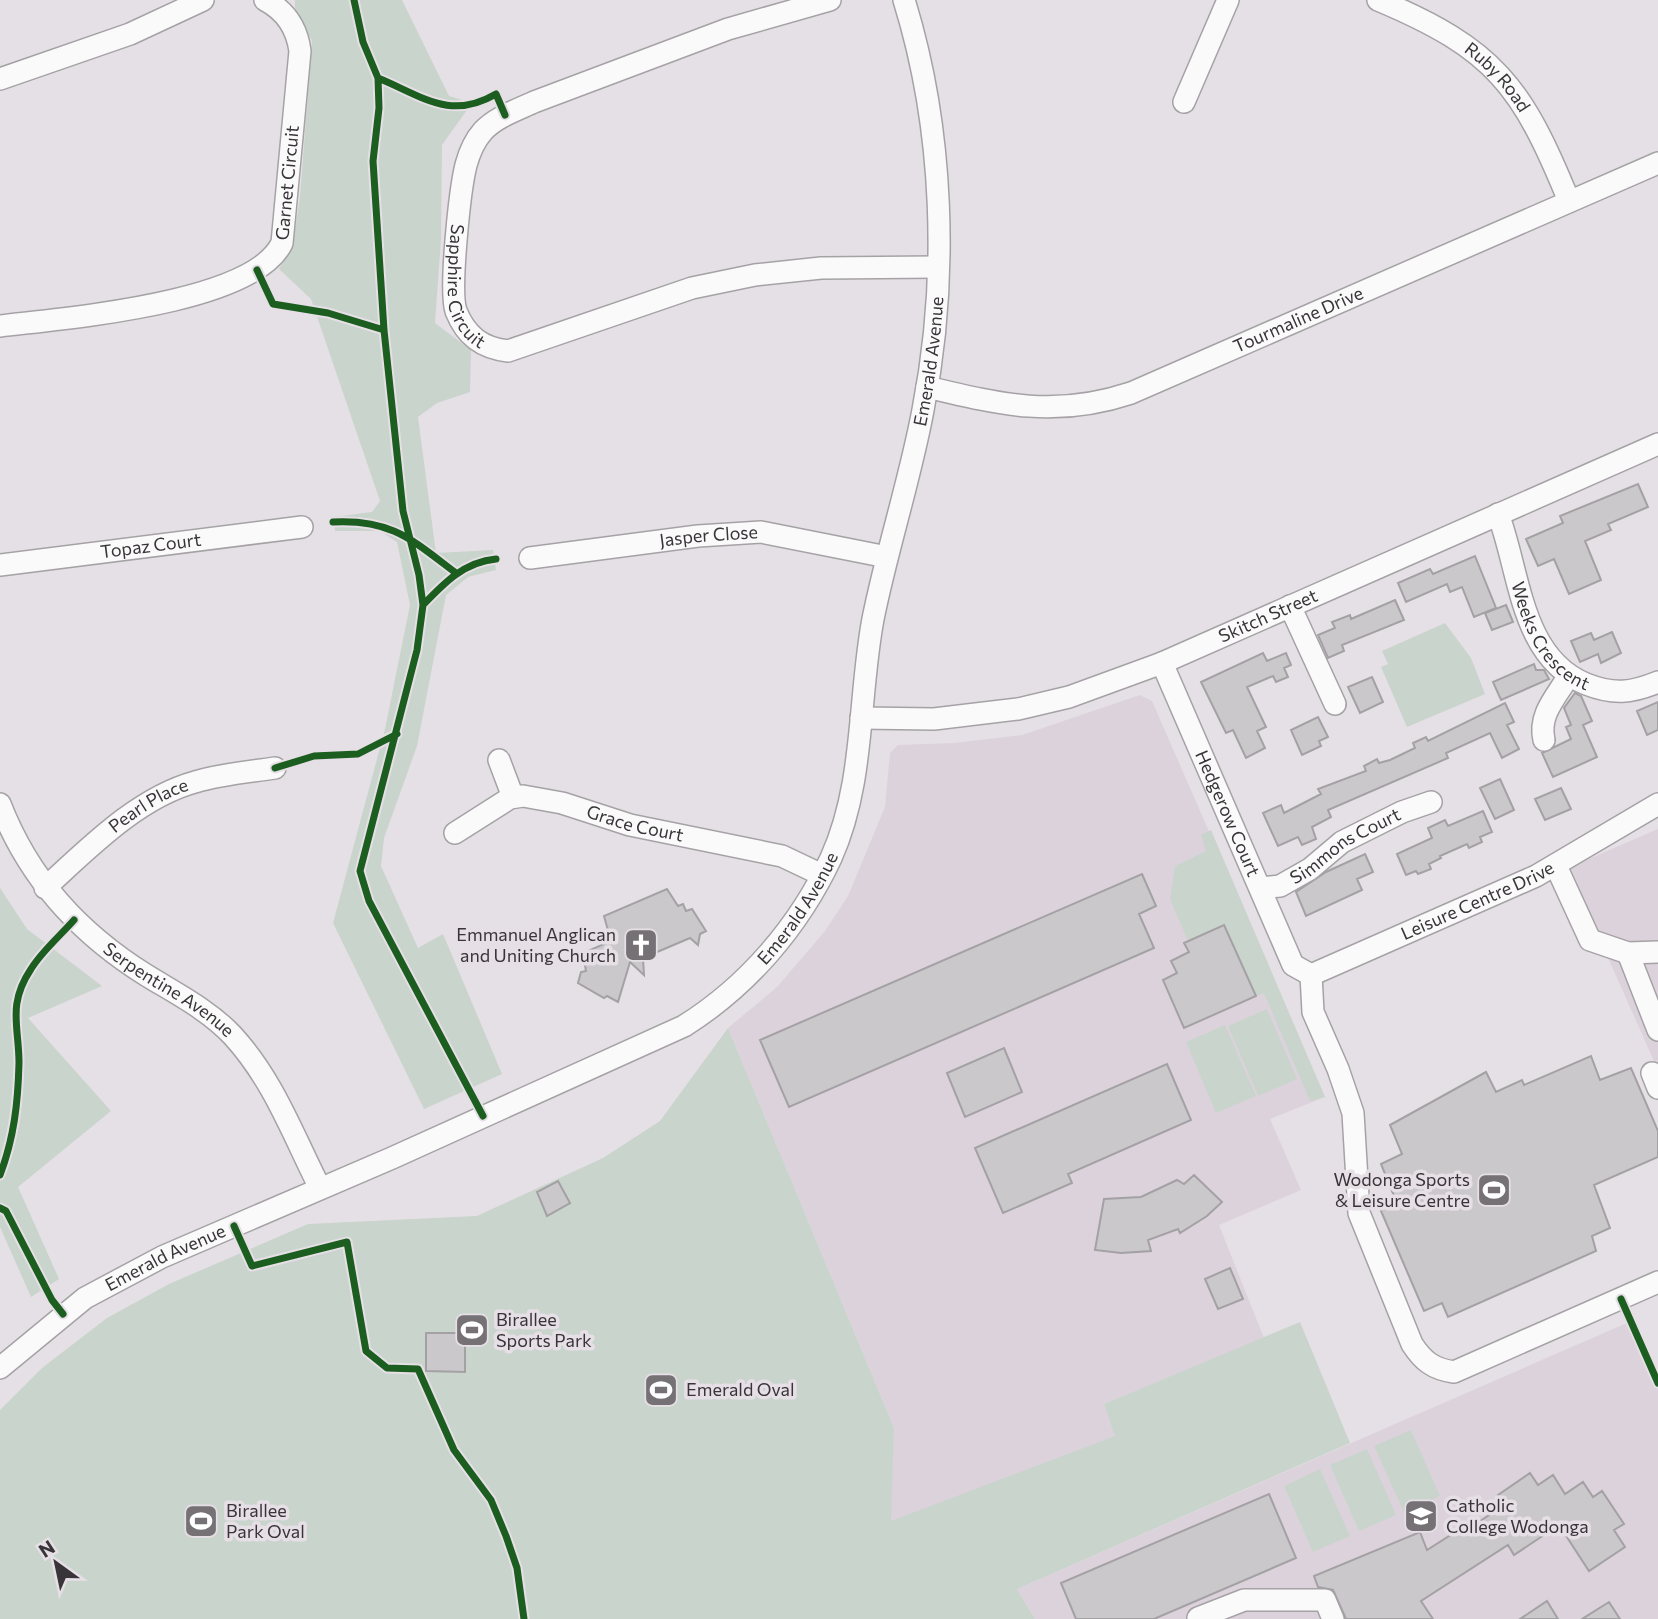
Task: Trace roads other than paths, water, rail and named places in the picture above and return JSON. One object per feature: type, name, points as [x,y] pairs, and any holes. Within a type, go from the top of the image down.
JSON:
[{"type":"street","points":[[0,79],[130,34],[203,0]]},
{"type":"street","name":"Garnet Circuit","points":[[0,326],[111,312],[180,298],[235,282],[276,256],[282,243],[300,51],[293,26],[282,12],[265,0]]},
{"type":"street","name":"Sapphire Circuit","points":[[830,0],[728,29],[547,97],[505,115],[483,131],[471,149],[465,172],[454,286],[455,308],[474,339],[491,349],[508,351],[692,288],[755,275],[821,268],[938,267]]},
{"type":"street","name":"Emerald Avenue","points":[[0,1368],[63,1314],[107,1284],[162,1257],[684,1026],[716,1003],[756,967],[794,920],[822,875],[842,828],[854,785],[873,621],[927,387],[938,267],[934,137],[919,47],[904,0]]},
{"type":"street","points":[[1184,102],[1228,0]]},
{"type":"street","name":"Ruby Road","points":[[1378,0],[1438,26],[1497,71],[1520,98],[1537,126],[1569,201]]},
{"type":"street","name":"Tourmaline Drive","points":[[927,387],[1026,407],[1062,409],[1097,404],[1131,393],[1658,163]]},
{"type":"street","name":"Skitch Street","points":[[861,718],[934,719],[1017,709],[1069,697],[1162,663],[1658,444]]},
{"type":"street","name":"Weeks Crescent","points":[[1498,514],[1511,547],[1531,626],[1541,646],[1568,677],[1611,691],[1633,692],[1658,682]]},
{"type":"street","name":"Topaz Court","points":[[0,565],[302,527]]},
{"type":"street","name":"Jasper Close","points":[[530,558],[698,536],[761,532],[887,557]]},
{"type":"street","points":[[1290,606],[1335,705]]},
{"type":"street","name":"Hedgerow Court","points":[[1162,663],[1293,965],[1311,975]]},
{"type":"street","points":[[1544,740],[1541,727],[1544,715],[1568,677]]},
{"type":"street","points":[[455,833],[513,797],[499,760]]},
{"type":"street","name":"Pearl Place","points":[[45,888],[131,815],[174,790],[195,782],[275,768]]},
{"type":"street","name":"Grace Court","points":[[513,797],[562,803],[631,825],[782,856],[822,875]]},
{"type":"street","name":"Simmons Court","points":[[1261,888],[1280,886],[1310,869],[1342,842],[1402,812],[1431,802]]},
{"type":"street","name":"Serpentine Avenue","points":[[0,804],[15,839],[45,888],[104,947],[178,993],[231,1034],[276,1094],[320,1188]]},
{"type":"street","name":"Leisure Centre Drive","points":[[1311,975],[1556,866],[1658,804]]},
{"type":"street","points":[[1556,866],[1590,940],[1628,953],[1658,952]]},
{"type":"street","points":[[1628,953],[1658,1030]]},
{"type":"street","points":[[1311,975],[1313,1012],[1353,1112],[1359,1213],[1412,1344],[1425,1361],[1440,1370],[1454,1372],[1658,1282]]},
{"type":"street","points":[[1198,1618],[1244,1600],[1325,1600],[1333,1619]]},
{"type":"place","name":"Emmanuel Anglican and Uniting Church","points":[[641,945]]},
{"type":"place","name":"Wodonga Sports & Leisure Centre","points":[[1494,1190]]},
{"type":"place","name":"Birallee Sports Park","points":[[472,1330]]},
{"type":"place","name":"Emerald Oval","points":[[661,1390]]},
{"type":"place","name":"Catholic College Wodonga","points":[[1421,1516]]},
{"type":"place","name":"Birallee Park Oval","points":[[201,1521]]}]
